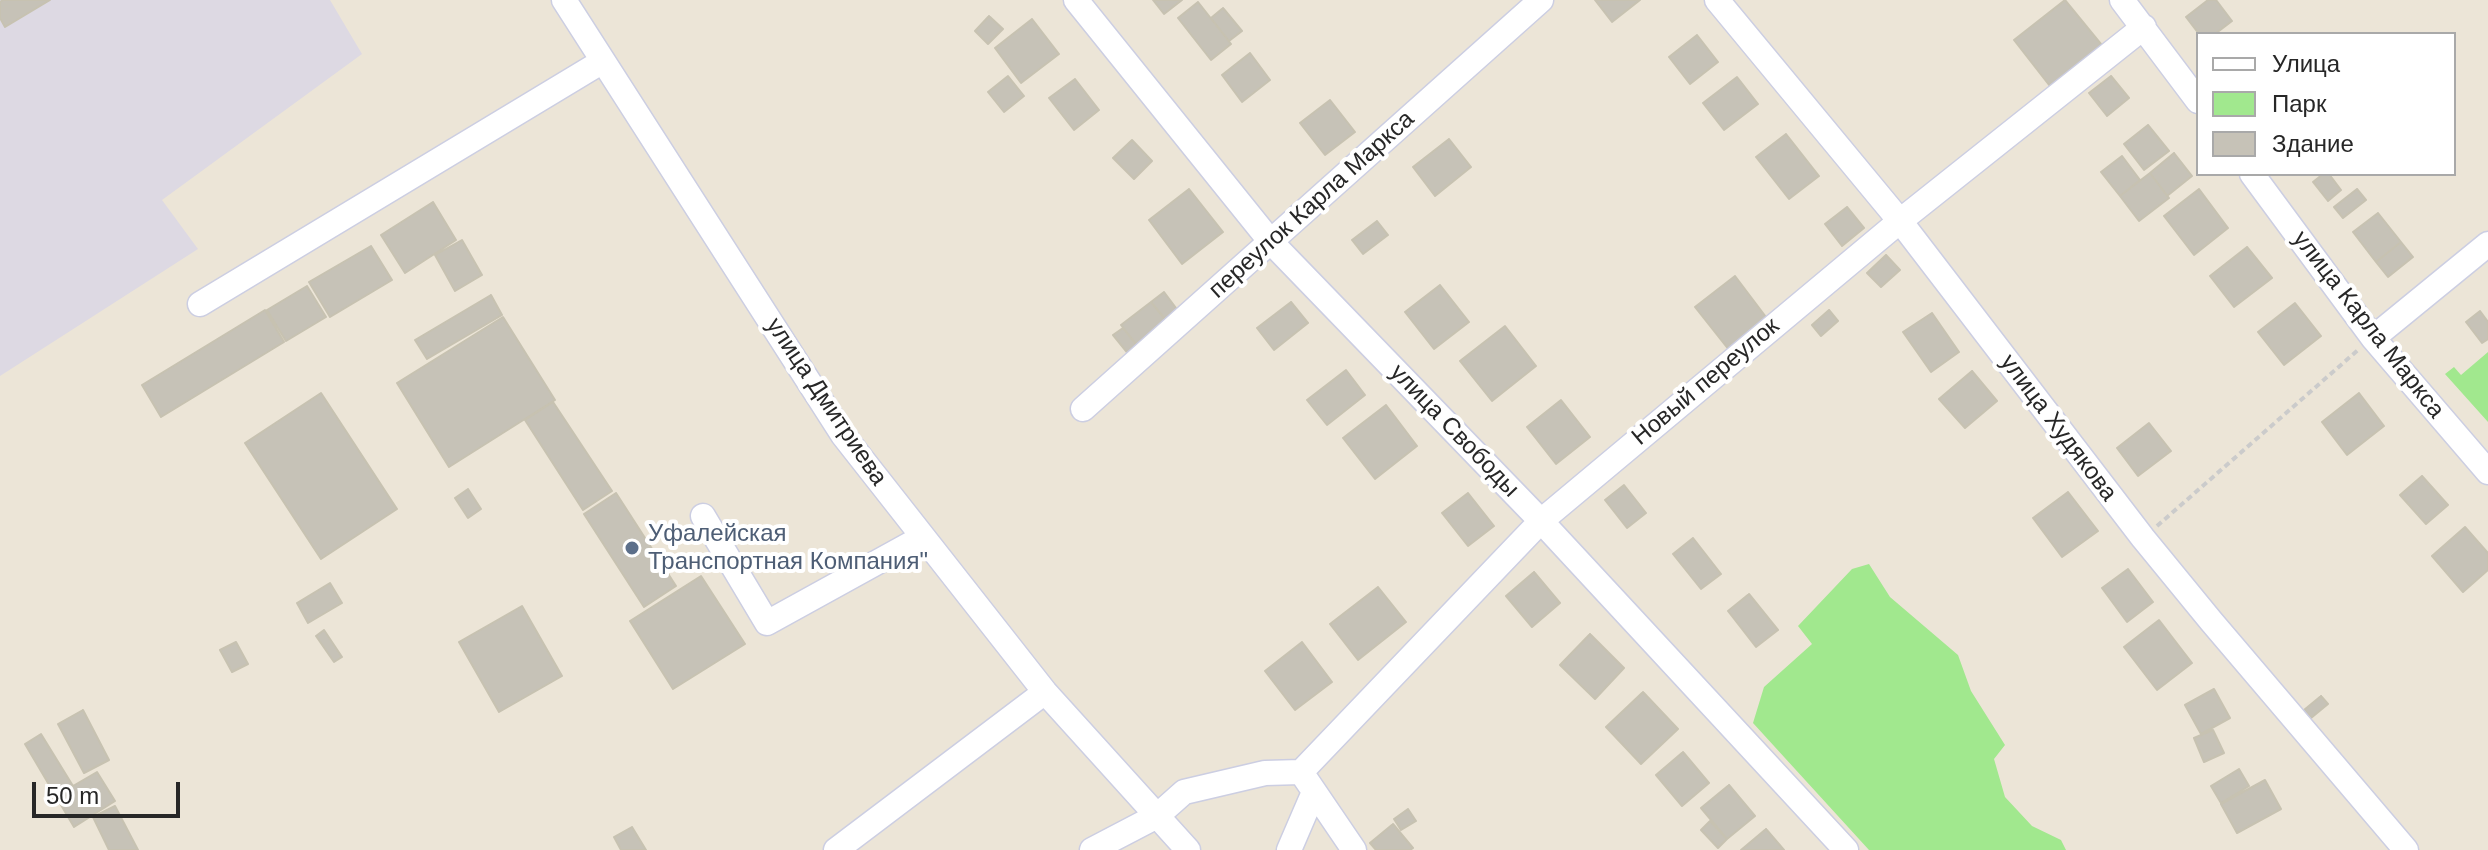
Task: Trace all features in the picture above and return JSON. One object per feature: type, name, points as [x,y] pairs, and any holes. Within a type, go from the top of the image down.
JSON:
[{"type":"street","name":"улица Дмитриева","points":[[564,0],[843,435],[1045,692],[1188,850]]},
{"type":"street","name":"улица Свободы","points":[[1076,0],[1271,242],[1541,521],[1846,850]]},
{"type":"street","name":"переулок Карла Маркса","points":[[1083,409],[1541,0]]},
{"type":"street","name":"улица Худякова","points":[[1717,0],[1900,221],[2143,538],[2406,850]]},
{"type":"street","points":[[2122,0],[2196,98]]},
{"type":"street","name":"Новый переулок","points":[[1308,782],[1541,521],[1900,221],[2144,27]]},
{"type":"street","points":[[200,304],[603,61]]},
{"type":"street","name":"улица Карла Маркса","points":[[2253,176],[2373,338],[2488,472]]},
{"type":"street","points":[[2373,338],[2488,244]]},
{"type":"street","points":[[703,516],[767,623],[923,537]]},
{"type":"street","points":[[836,850],[1045,692]]},
{"type":"street","points":[[1092,850],[1157,816],[1184,792],[1265,773],[1308,782],[1354,850]]},
{"type":"street","points":[[1289,850],[1308,782]]},
{"type":"path","points":[[2143,538],[2373,338]]},
{"type":"shaded area","points":[[0,0],[330,0],[362,54],[162,200],[198,249],[0,376]]},
{"type":"green space","points":[[2488,352],[2488,422],[2445,374],[2454,367],[2461,375]]},
{"type":"green space","points":[[1869,564],[1890,597],[1958,655],[1971,691],[2005,745],[1994,759],[2005,797],[2032,826],[2061,840],[2066,850],[1869,850],[1753,723],[1764,687],[1812,644],[1798,626],[1852,569]]},
{"type":"building","points":[[50,0],[5,27],[0,18],[0,2]]},
{"type":"building","points":[[1153,0],[1182,0],[1164,14]]},
{"type":"building","points":[[1595,0],[1640,0],[1612,22]]},
{"type":"building","points":[[2065,0],[2105,49],[2053,90],[2014,40]]},
{"type":"building","points":[[2208,0],[2216,0],[2232,21],[2218,32],[2197,32],[2186,17]]},
{"type":"building","points":[[1198,2],[1231,44],[1211,60],[1178,18]]},
{"type":"building","points":[[1223,8],[1242,31],[1229,41],[1211,18]]},
{"type":"building","points":[[989,16],[1003,29],[988,44],[975,31]]},
{"type":"building","points":[[1032,19],[1059,54],[1021,83],[995,48]]},
{"type":"building","points":[[1697,35],[1718,62],[1690,84],[1669,57]]},
{"type":"building","points":[[1250,53],[1270,80],[1242,102],[1222,75]]},
{"type":"building","points":[[1008,76],[1024,96],[1004,112],[988,92]]},
{"type":"building","points":[[2111,76],[2129,98],[2107,116],[2089,93]]},
{"type":"building","points":[[1737,77],[1758,104],[1724,130],[1703,103]]},
{"type":"building","points":[[1075,79],[1099,110],[1074,130],[1049,98]]},
{"type":"building","points":[[1330,100],[1355,132],[1325,155],[1300,123]]},
{"type":"building","points":[[2148,125],[2169,151],[2144,170],[2124,144]]},
{"type":"building","points":[[1786,134],[1819,176],[1789,199],[1756,157]]},
{"type":"building","points":[[1449,139],[1471,167],[1435,196],[1413,167]]},
{"type":"building","points":[[1132,140],[1152,161],[1134,179],[1113,158]]},
{"type":"building","points":[[2174,153],[2192,176],[2167,196],[2150,173]]},
{"type":"building","points":[[2122,156],[2140,180],[2120,196],[2101,172]]},
{"type":"building","points":[[2150,173],[2169,198],[2139,221],[2120,196]]},
{"type":"building","points":[[2320,176],[2330,176],[2341,190],[2328,201],[2313,182]]},
{"type":"building","points":[[1189,189],[1223,232],[1182,264],[1149,220]]},
{"type":"building","points":[[2199,189],[2228,228],[2194,255],[2164,216]]},
{"type":"building","points":[[2357,189],[2366,200],[2343,218],[2334,207]]},
{"type":"building","points":[[433,202],[456,240],[405,273],[381,235]]},
{"type":"building","points":[[1847,207],[1864,228],[1842,246],[1825,224]]},
{"type":"building","points":[[2378,213],[2401,242],[2376,262],[2353,232]]},
{"type":"building","points":[[1377,221],[1388,235],[1363,254],[1352,240]]},
{"type":"building","points":[[462,240],[482,275],[455,291],[435,255]]},
{"type":"building","points":[[2401,242],[2413,257],[2388,277],[2376,262]]},
{"type":"building","points":[[371,246],[392,280],[330,317],[309,282]]},
{"type":"building","points":[[2247,247],[2272,278],[2234,307],[2210,276]]},
{"type":"building","points":[[1886,255],[1900,270],[1881,287],[1867,273]]},
{"type":"building","points":[[1735,276],[1772,325],[1733,355],[1695,307]]},
{"type":"building","points":[[1440,285],[1469,322],[1434,349],[1405,312]]},
{"type":"building","points":[[307,286],[326,317],[286,341],[267,310]]},
{"type":"building","points":[[1164,292],[1182,316],[1170,326],[1151,302]]},
{"type":"building","points":[[491,295],[502,315],[427,359],[415,340]]},
{"type":"building","points":[[1151,302],[1170,325],[1140,349],[1121,325]]},
{"type":"building","points":[[1291,302],[1308,323],[1274,350],[1257,328]]},
{"type":"building","points":[[2295,303],[2321,336],[2284,365],[2258,332]]},
{"type":"building","points":[[265,310],[284,342],[161,417],[142,385]]},
{"type":"building","points":[[1829,310],[1838,321],[1821,336],[1812,325]]},
{"type":"building","points":[[2480,311],[2488,322],[2488,339],[2482,343],[2466,322]]},
{"type":"building","points":[[1932,313],[1959,352],[1931,372],[1903,332]]},
{"type":"building","points":[[503,317],[555,400],[449,467],[397,383]]},
{"type":"building","points":[[1505,326],[1536,366],[1492,401],[1460,361]]},
{"type":"building","points":[[1123,328],[1140,349],[1130,356],[1113,335]]},
{"type":"building","points":[[1346,370],[1365,395],[1327,425],[1307,400]]},
{"type":"building","points":[[1972,371],[1997,401],[1965,428],[1939,399]]},
{"type":"building","points":[[321,393],[397,509],[321,559],[245,443]]},
{"type":"building","points":[[2359,393],[2384,426],[2347,455],[2322,422]]},
{"type":"building","points":[[1561,400],[1590,437],[1556,464],[1527,427]]},
{"type":"building","points":[[553,402],[612,491],[583,510],[525,420]]},
{"type":"building","points":[[1386,405],[1417,446],[1375,479],[1343,438]]},
{"type":"building","points":[[2149,423],[2171,451],[2138,476],[2117,448]]},
{"type":"building","points":[[2422,476],[2448,505],[2426,524],[2400,495]]},
{"type":"building","points":[[1624,485],[1646,513],[1627,528],[1605,500]]},
{"type":"building","points":[[468,489],[481,509],[468,518],[455,498]]},
{"type":"building","points":[[2068,492],[2098,531],[2062,557],[2033,518]]},
{"type":"building","points":[[616,493],[676,586],[644,607],[584,514]]},
{"type":"building","points":[[1468,493],[1494,526],[1468,546],[1442,513]]},
{"type":"building","points":[[2465,527],[2488,553],[2488,570],[2463,592],[2432,556]]},
{"type":"building","points":[[1693,538],[1721,574],[1701,589],[1673,554]]},
{"type":"building","points":[[2128,569],[2153,602],[2127,622],[2102,588]]},
{"type":"building","points":[[1534,572],[1560,603],[1532,627],[1506,596]]},
{"type":"building","points":[[701,576],[745,644],[673,689],[630,621]]},
{"type":"building","points":[[330,583],[342,603],[308,623],[297,603]]},
{"type":"building","points":[[1378,587],[1406,622],[1358,660],[1330,624]]},
{"type":"building","points":[[1749,594],[1778,630],[1756,647],[1728,611]]},
{"type":"building","points":[[522,606],[562,676],[499,712],[459,642]]},
{"type":"building","points":[[2159,620],[2192,663],[2157,690],[2124,647]]},
{"type":"building","points":[[324,630],[342,657],[334,662],[316,636]]},
{"type":"building","points":[[1590,634],[1624,668],[1595,699],[1560,665]]},
{"type":"building","points":[[236,642],[248,664],[232,672],[220,650]]},
{"type":"building","points":[[1302,642],[1332,682],[1295,710],[1265,671]]},
{"type":"building","points":[[2214,689],[2230,718],[2201,734],[2185,705]]},
{"type":"building","points":[[1643,692],[1678,729],[1641,764],[1606,727]]},
{"type":"building","points":[[2321,696],[2328,704],[2311,718],[2304,710]]},
{"type":"building","points":[[83,710],[109,760],[84,773],[58,724]]},
{"type":"building","points":[[2213,730],[2224,753],[2204,762],[2194,738]]},
{"type":"building","points":[[41,734],[73,786],[97,772],[115,801],[74,827],[25,744]]},
{"type":"building","points":[[1683,752],[1709,783],[1682,806],[1656,775]]},
{"type":"building","points":[[2239,769],[2249,786],[2221,803],[2211,786]]},
{"type":"building","points":[[2265,780],[2281,809],[2237,833],[2221,804]]},
{"type":"building","points":[[1729,785],[1755,816],[1727,839],[1701,808]]},
{"type":"building","points":[[115,806],[138,850],[109,850],[93,817]]},
{"type":"building","points":[[1408,809],[1416,821],[1401,830],[1394,819]]},
{"type":"building","points":[[1710,821],[1727,839],[1718,848],[1701,830]]},
{"type":"building","points":[[1393,824],[1413,848],[1376,850],[1370,843]]},
{"type":"building","points":[[632,827],[646,850],[621,850],[614,837]]},
{"type":"building","points":[[1766,829],[1784,850],[1741,850]]},
{"type":"place","name":"Уфалейская Транспортная Компания\"","points":[[632,548]]}]
